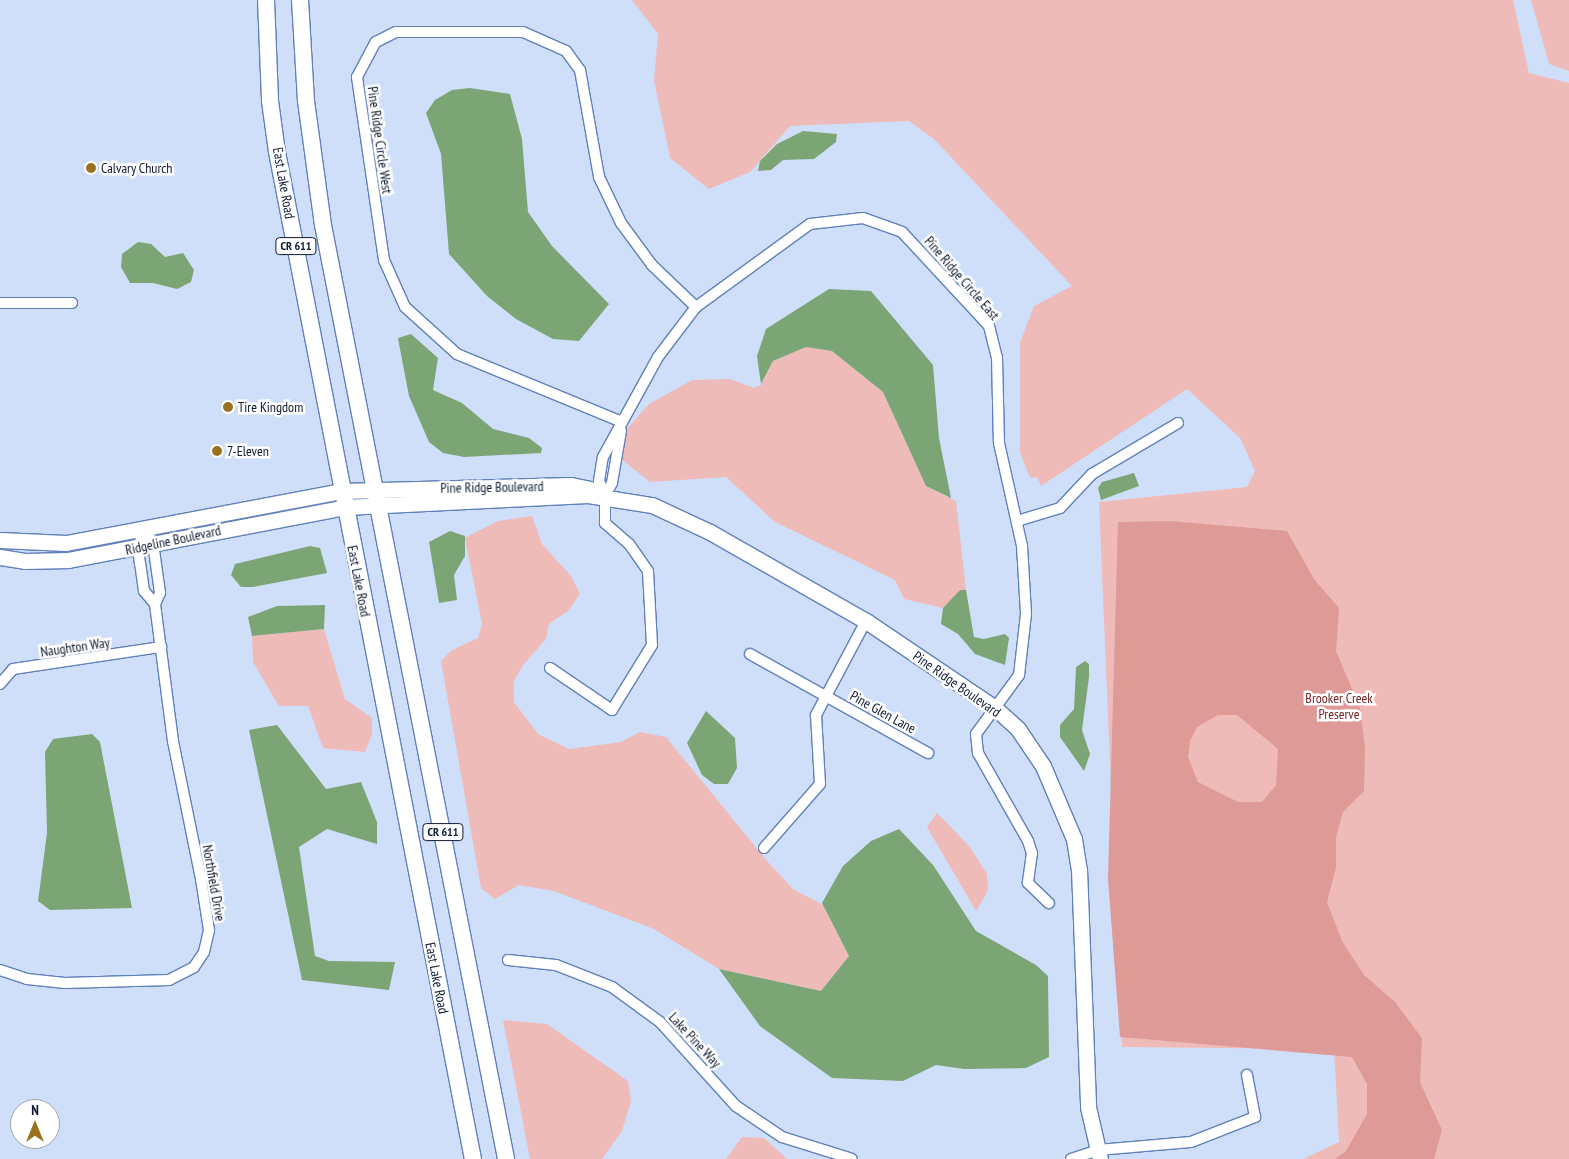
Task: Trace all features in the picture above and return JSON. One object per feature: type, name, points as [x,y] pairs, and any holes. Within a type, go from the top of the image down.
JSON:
[{"type":"main road","name":"East Lake Road","points":[[266,0],[270,101],[277,152],[473,1159]]},
{"type":"main road","name":"CR 611","points":[[300,0],[306,101],[323,225],[506,1159]]},
{"type":"street","name":"Pine Ridge Circle West","points":[[622,422],[457,354],[405,307],[384,260],[357,77],[376,42],[396,32],[523,32],[566,51],[580,70],[599,178],[621,223],[652,265],[696,307]]},
{"type":"street","name":"Pine Ridge Circle East","points":[[550,668],[612,710],[652,645],[653,614],[648,571],[629,544],[605,523],[605,495],[599,481],[603,457],[658,357],[696,307],[810,224],[863,218],[902,232],[989,326],[997,357],[1000,443],[1018,521],[1026,573],[1022,664],[995,708],[976,734],[978,753],[1028,841],[1032,853],[1028,883],[1049,903]]},
{"type":"street","points":[[0,303],[72,304]]},
{"type":"street","points":[[1018,521],[1060,508],[1092,474],[1178,423]]},
{"type":"street","name":"Pine Ridge Boulevard","points":[[342,491],[571,485],[591,488],[605,495],[652,505],[710,532],[866,621],[995,708],[1018,729],[1043,766],[1074,839],[1082,914],[1088,1107],[1099,1154]]},
{"type":"street","name":"Ridgeline Boulevard","points":[[0,540],[66,543],[342,491]]},
{"type":"street","name":"Pine Ridge Boulevard","points":[[345,507],[605,495]]},
{"type":"street","name":"Ridgeline Boulevard","points":[[0,557],[25,561],[68,560],[345,507]]},
{"type":"street","name":"Northfield Drive","points":[[0,970],[27,979],[65,983],[170,980],[194,967],[204,952],[209,930],[173,741],[155,604],[144,591],[145,528]]},
{"type":"street","name":"Northfield Drive","points":[[145,528],[145,545],[160,593],[155,604]]},
{"type":"street","points":[[764,848],[820,784],[816,715],[866,621]]},
{"type":"street","name":"Naughton Way","points":[[0,684],[13,669],[161,647]]},
{"type":"street","name":"Pine Glen Lane","points":[[750,654],[928,753]]},
{"type":"street","name":"Lake Pine Way","points":[[508,960],[556,965],[612,987],[660,1022],[736,1106],[782,1137],[852,1159]]},
{"type":"street","points":[[1071,1159],[1191,1142],[1255,1117],[1247,1075]]},
{"type":"green space","name":"Brooker Creek Preserve","points":[[632,0],[1513,0],[1529,73],[1569,83],[1569,1159],[1303,1159],[1339,1142],[1334,1049],[1122,1047],[1099,502],[1247,487],[1255,471],[1240,438],[1187,389],[1041,486],[1037,477],[1030,478],[1020,452],[1020,343],[1034,306],[1072,286],[934,139],[909,121],[790,126],[750,172],[709,189],[670,158],[654,80],[658,34]]},
{"type":"green space","points":[[1531,0],[1569,0],[1569,71],[1549,64]]},
{"type":"green space","points":[[806,347],[832,351],[883,392],[926,486],[956,501],[966,590],[960,590],[943,608],[904,599],[895,580],[775,522],[726,477],[650,482],[621,459],[625,431],[649,404],[692,380],[730,379],[754,388],[761,385],[773,361]]},
{"type":"green space","points":[[532,516],[542,544],[571,576],[580,594],[568,611],[549,624],[546,639],[523,665],[514,681],[514,702],[538,734],[569,749],[621,742],[640,732],[666,737],[767,861],[793,889],[823,905],[849,956],[821,991],[719,969],[654,929],[554,891],[519,885],[495,899],[481,888],[441,661],[452,650],[478,638],[482,624],[465,538],[498,521]]},
{"type":"green space","points":[[1170,521],[1287,531],[1314,579],[1339,608],[1336,651],[1360,708],[1365,747],[1364,791],[1343,812],[1336,837],[1336,867],[1327,902],[1342,941],[1364,975],[1395,1002],[1422,1038],[1420,1082],[1442,1130],[1434,1159],[1335,1159],[1346,1151],[1367,1114],[1367,1084],[1352,1057],[1120,1037],[1108,879],[1118,522]],"holes":[[[1218,715],[1237,715],[1278,749],[1276,785],[1262,802],[1238,802],[1198,782],[1188,757],[1190,741],[1197,727]]]},
{"type":"green space","points":[[324,629],[345,699],[372,718],[372,734],[365,752],[323,748],[308,706],[279,706],[253,662],[252,636]]},
{"type":"green space","points":[[937,813],[970,847],[987,874],[988,891],[976,911],[927,827]]},
{"type":"green space","points":[[503,1020],[547,1024],[628,1081],[631,1101],[622,1131],[602,1159],[530,1159]]},
{"type":"green space","points":[[742,1137],[764,1138],[787,1159],[726,1159]]},
{"type":"shaded area","points":[[470,88],[510,94],[522,139],[528,212],[552,246],[609,304],[579,341],[553,339],[516,319],[487,296],[449,254],[441,154],[426,113],[435,100],[452,90]]},
{"type":"shaded area","points":[[803,131],[837,134],[836,142],[814,159],[783,160],[771,170],[758,171],[760,161],[777,144]]},
{"type":"shaded area","points":[[138,242],[151,244],[165,257],[183,253],[194,270],[191,282],[177,289],[153,283],[130,283],[121,267],[122,254]]},
{"type":"shaded area","points":[[829,289],[871,291],[933,365],[939,438],[951,498],[926,486],[883,392],[832,351],[806,347],[773,361],[761,384],[757,356],[766,329]]},
{"type":"shaded area","points":[[411,334],[438,358],[433,390],[462,403],[493,429],[529,438],[542,448],[541,453],[464,457],[443,453],[429,442],[409,396],[398,338]]},
{"type":"shaded area","points":[[1134,473],[1139,486],[1101,500],[1098,488],[1102,482]]},
{"type":"shaded area","points":[[450,531],[465,536],[465,556],[454,575],[457,600],[439,603],[429,542]]},
{"type":"shaded area","points":[[310,546],[320,548],[327,573],[253,587],[241,587],[231,575],[235,564]]},
{"type":"shaded area","points":[[960,590],[966,590],[974,637],[984,639],[1005,634],[1009,638],[1005,665],[975,654],[958,634],[941,624],[943,608]]},
{"type":"shaded area","points":[[325,605],[324,629],[252,636],[248,617],[277,606]]},
{"type":"shaded area","points":[[1085,661],[1089,664],[1089,677],[1082,730],[1090,754],[1084,771],[1060,737],[1060,725],[1074,709],[1076,667]]},
{"type":"shaded area","points":[[706,711],[735,738],[737,768],[728,784],[714,784],[702,775],[687,743]]},
{"type":"shaded area","points":[[277,725],[326,789],[361,782],[377,822],[377,844],[327,829],[299,847],[315,956],[329,961],[395,962],[389,990],[302,980],[249,730]]},
{"type":"shaded area","points":[[92,734],[100,742],[132,908],[50,910],[38,901],[47,833],[45,752],[53,739]]},
{"type":"shaded area","points":[[899,829],[933,865],[976,931],[1036,965],[1048,976],[1049,1057],[1026,1068],[964,1069],[936,1065],[903,1081],[832,1078],[760,1026],[719,969],[821,991],[849,956],[822,903],[843,866],[871,841]]},
{"type":"place","name":"Calvary Church","points":[[91,168]]},
{"type":"place","name":"Tire Kingdom","points":[[228,407]]},
{"type":"place","name":"7-Eleven","points":[[217,451]]}]
